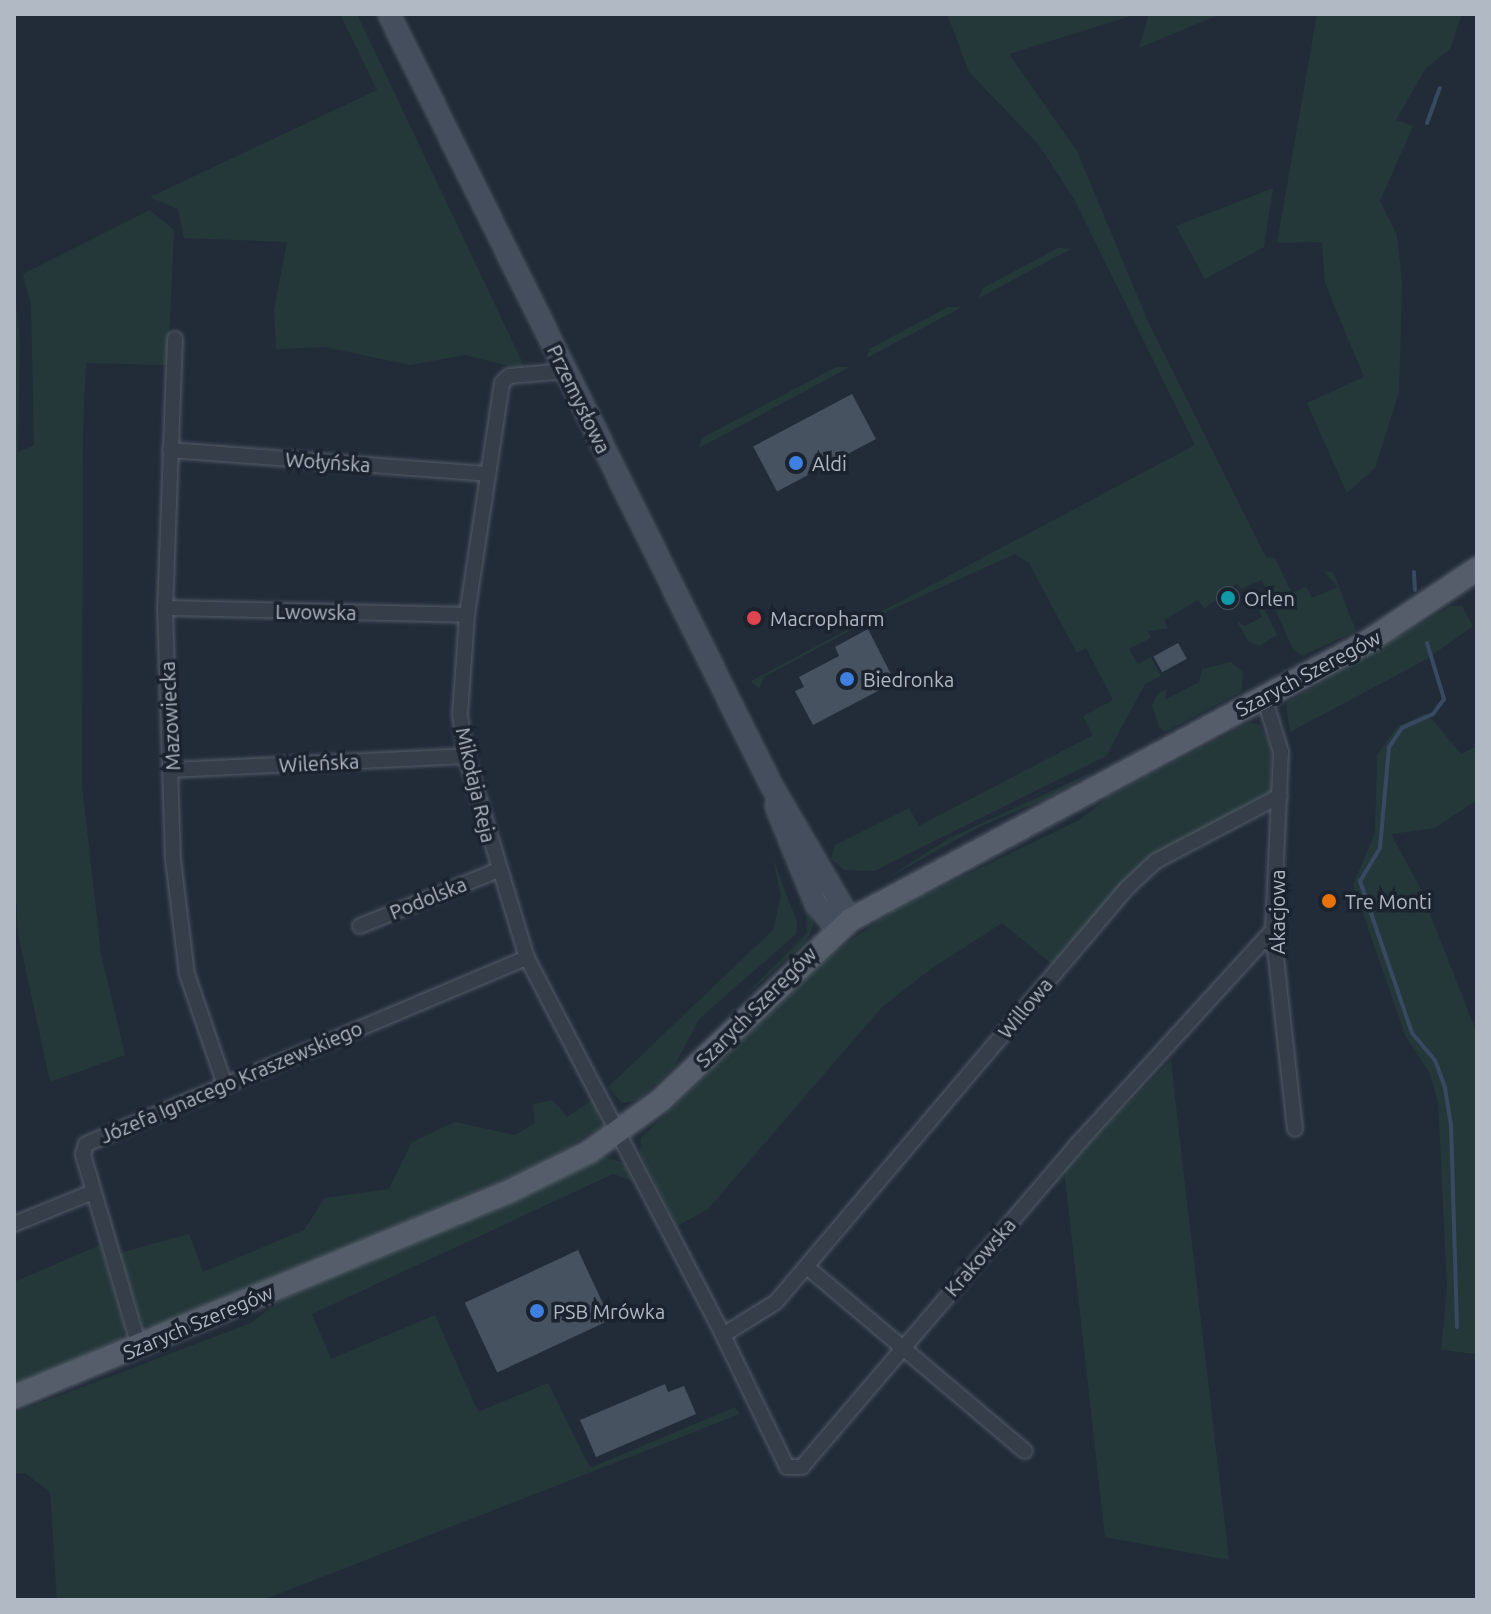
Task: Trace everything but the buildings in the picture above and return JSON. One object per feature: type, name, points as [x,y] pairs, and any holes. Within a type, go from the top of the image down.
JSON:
[{"type":"main road","name":"Przemysłowa","points":[[389,14],[770,783],[844,925]]},
{"type":"main road","name":"Szarych Szeregów","points":[[14,1397],[510,1191],[618,1133],[844,925],[1408,619],[1477,569]]},
{"type":"street","name":"Mazowiecka","points":[[175,339],[165,608],[173,859],[187,974],[225,1085]]},
{"type":"street","name":"Mikołaja Reja","points":[[566,371],[509,376],[502,383],[467,615],[460,715],[466,756],[496,871],[527,958],[618,1133]]},
{"type":"street","name":"Wołyńska","points":[[170,450],[487,474]]},
{"type":"street","name":"Lwowska","points":[[165,608],[467,615]]},
{"type":"street","name":"Akacjowa","points":[[1264,697],[1281,752],[1273,930],[1295,1129]]},
{"type":"street","name":"Wileńska","points":[[172,770],[466,756]]},
{"type":"street","name":"Willowa","points":[[723,1335],[776,1302],[1127,888],[1156,861],[1280,796]]},
{"type":"street","name":"Podolska","points":[[360,926],[496,871]]},
{"type":"street","name":"Krakowska","points":[[618,1133],[794,1471],[1273,930]]},
{"type":"street","name":"Józefa Ignacego Kraszewskiego","points":[[139,1346],[83,1154],[86,1144],[527,958]]},
{"type":"street","points":[[14,1224],[93,1192]]},
{"type":"street","points":[[807,1267],[1025,1451]]},
{"type":"green space","points":[[340,14],[357,14],[526,370],[465,355],[410,365],[325,347],[276,349],[274,310],[287,242],[184,238],[178,209],[150,197],[377,90]]},
{"type":"green space","points":[[947,14],[1137,14],[1009,54],[1077,151],[1149,324],[1266,557],[1275,558],[1292,593],[1306,587],[1312,598],[1338,587],[1324,571],[1333,572],[1356,631],[1302,656],[1293,649],[1262,580],[1240,589],[1237,584],[1204,609],[1198,600],[1164,620],[1168,628],[1148,631],[1151,638],[1129,649],[1138,664],[1151,657],[1161,676],[1145,684],[1106,756],[874,871],[844,870],[831,859],[835,845],[909,808],[919,826],[1093,735],[1083,716],[1113,700],[1086,648],[1077,653],[1029,563],[1015,554],[873,618],[764,677],[759,689],[751,681],[1195,445],[1074,199],[1039,145],[969,72]]},
{"type":"green space","points":[[1149,14],[1221,14],[1139,48]]},
{"type":"green space","points":[[1317,14],[1462,14],[1450,49],[1426,68],[1396,120],[1413,126],[1380,201],[1397,235],[1402,284],[1399,392],[1375,468],[1347,493],[1307,403],[1364,377],[1325,283],[1322,242],[1277,243]]},
{"type":"green space","points":[[1273,188],[1264,247],[1205,279],[1176,226]]},
{"type":"green space","points":[[150,210],[174,230],[168,365],[86,363],[83,433],[82,785],[101,954],[125,1055],[50,1082],[18,934],[14,862],[14,284],[20,341],[18,452],[34,445],[31,305],[23,274]]},
{"type":"green space","points":[[1058,248],[1071,249],[979,298],[983,288]]},
{"type":"green space","points":[[948,307],[962,307],[867,358],[869,349]]},
{"type":"green space","points":[[836,367],[850,367],[699,448],[702,438]]},
{"type":"green space","points":[[1263,605],[1277,635],[1259,646],[1249,642],[1236,620],[1245,626],[1262,617],[1258,608]]},
{"type":"green space","points":[[1451,606],[1462,606],[1473,626],[1427,659],[1290,732],[1286,703]]},
{"type":"green space","points":[[1231,662],[1243,672],[1241,692],[1165,732],[1159,727],[1152,705],[1157,695],[1166,689],[1165,700],[1199,682],[1202,669]]},
{"type":"green space","points":[[1427,713],[1461,754],[1477,746],[1477,800],[1435,828],[1391,834],[1418,884],[1477,1033],[1477,1354],[1441,1350],[1447,1288],[1438,1101],[1429,1072],[1406,1037],[1353,885],[1375,833],[1377,755],[1398,726]]},
{"type":"green space","points":[[1250,722],[1260,725],[1271,747],[1271,792],[1147,860],[1052,964],[1002,923],[931,969],[882,1007],[708,1209],[677,1226],[640,1153],[641,1138],[836,951],[894,910],[1081,819],[1108,797]]},
{"type":"green space","points":[[1095,771],[1050,797],[981,826],[884,880],[948,839]]},
{"type":"green space","points":[[773,859],[797,922],[796,934],[699,1019],[674,1067],[639,1100],[622,1103],[608,1087],[773,930],[781,896]]},
{"type":"green space","points":[[805,899],[814,924],[806,942],[740,1000],[807,933]]},
{"type":"green space","points":[[1171,1060],[1229,1560],[1105,1537],[1064,1169]]},
{"type":"green space","points":[[594,1099],[601,1127],[540,1164],[157,1328],[142,1324],[120,1253],[189,1234],[203,1272],[304,1230],[325,1198],[389,1189],[412,1142],[455,1122],[515,1135],[535,1123],[533,1104],[553,1100],[567,1117]]},
{"type":"green space","points":[[602,1156],[624,1163],[642,1201],[631,1180],[613,1174],[312,1314],[331,1359],[435,1315],[478,1412],[548,1383],[590,1468],[735,1407],[740,1414],[263,1600],[57,1600],[50,1492],[25,1473],[14,1474],[14,1413],[251,1323],[284,1298]]},
{"type":"green space","points":[[100,1245],[125,1328],[121,1339],[14,1386],[14,1282]]},
{"type":"waterway","points":[[1427,123],[1440,88]]},
{"type":"waterway","points":[[1414,572],[1415,590]]},
{"type":"waterway","points":[[1427,643],[1444,699],[1433,714],[1402,728],[1389,747],[1380,848],[1360,881],[1412,1033],[1435,1060],[1445,1088],[1451,1124],[1457,1327]]},
{"type":"place","name":"Aldi","points":[[796,463]]},
{"type":"place","name":"Orlen","points":[[1228,598]]},
{"type":"place","name":"Macropharm","points":[[754,618]]},
{"type":"place","name":"Biedronka","points":[[847,679]]},
{"type":"place","name":"Tre Monti","points":[[1329,901]]},
{"type":"place","name":"PSB Mrówka","points":[[537,1311]]}]
